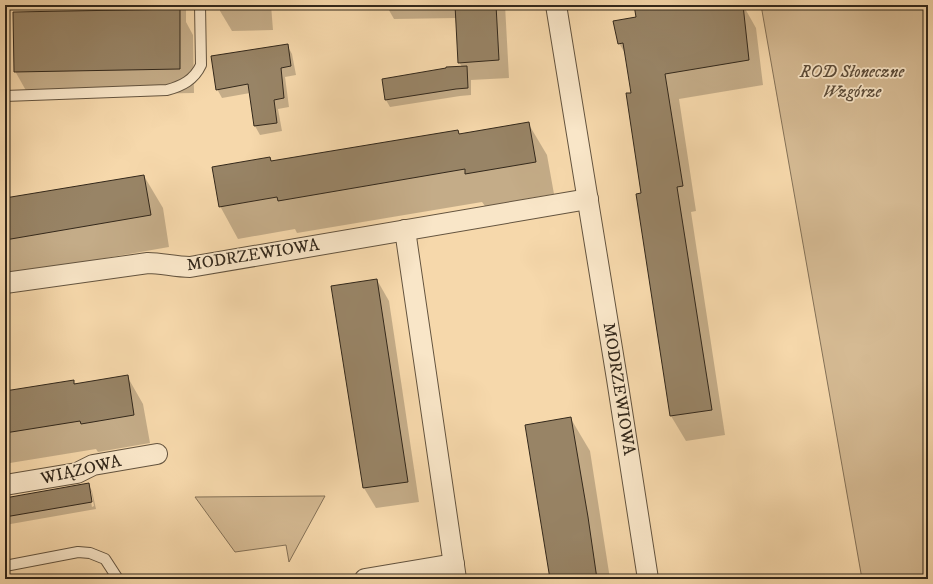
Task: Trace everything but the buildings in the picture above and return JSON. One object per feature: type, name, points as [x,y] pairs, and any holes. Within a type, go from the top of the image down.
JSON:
[{"type":"street","name":"MODRZEWIOWA","points":[[556,5],[648,579]]},
{"type":"street","name":"MODRZEWIOWA","points":[[5,283],[148,263],[159,263],[177,267],[190,267],[588,199]]},
{"type":"street","points":[[365,579],[455,571],[405,230]]},
{"type":"street","name":"WIĄZOWA","points":[[5,485],[77,473],[93,465],[157,454]]},
{"type":"lane","points":[[5,96],[167,90],[179,86],[193,78],[201,65],[200,5]]},
{"type":"lane","points":[[5,566],[78,552],[90,553],[105,559],[118,579]]},
{"type":"green space","name":"ROD Słoneczne Wzgórze","points":[[761,5],[928,5],[928,579],[862,579]]},
{"type":"green space","points":[[325,496],[289,562],[286,545],[235,552],[195,497]]}]
